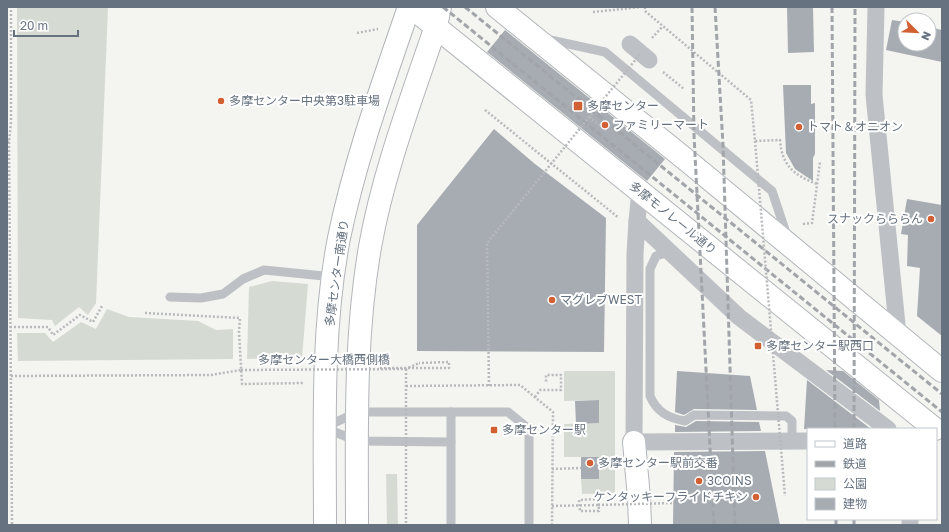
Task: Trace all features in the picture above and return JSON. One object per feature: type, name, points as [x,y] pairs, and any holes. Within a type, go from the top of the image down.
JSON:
[{"type":"main road","name":"多摩モノレール通り","points":[[410,7],[438,17],[640,191],[933,428]]},
{"type":"main road","name":"多摩センター南通り","points":[[325,525],[327,351],[339,240],[353,181],[383,83],[410,7]]},
{"type":"main road","points":[[497,7],[690,163],[791,248],[942,371]]},
{"type":"main road","points":[[358,525],[357,412],[359,341],[365,282],[372,239],[383,192],[438,17]]},
{"type":"main road","points":[[634,442],[640,525]]},
{"type":"street","points":[[876,7],[874,95],[898,335]]},
{"type":"street","points":[[640,191],[635,254],[634,442],[800,441]]},
{"type":"street","points":[[637,221],[739,317],[887,428]]},
{"type":"lane","points":[[535,37],[605,52],[772,191],[791,248]]},
{"type":"lane","points":[[669,252],[656,256],[650,269],[650,396],[654,406],[662,414],[673,419],[685,421],[694,415],[786,416],[792,421],[800,441]]},
{"type":"lane","points":[[170,297],[201,298],[223,294],[243,279],[264,270],[334,277]]},
{"type":"lane","points":[[325,428],[357,412],[508,412],[529,429],[529,525]]},
{"type":"lane","points":[[451,412],[451,525]]},
{"type":"lane","points":[[325,428],[357,441],[451,442]]},
{"type":"path","points":[[11,7],[8,142],[12,525]]},
{"type":"path","points":[[593,12],[641,7]]},
{"type":"path","points":[[645,7],[645,11],[751,100],[785,496]]},
{"type":"path","points":[[357,33],[380,28]]},
{"type":"path","points":[[489,386],[487,243],[552,164],[640,52],[684,89]]},
{"type":"path","points":[[485,110],[612,212]]},
{"type":"path","points":[[589,117],[608,131]]},
{"type":"path","points":[[755,141],[780,140],[781,154],[793,172],[802,178],[817,184]]},
{"type":"path","points":[[803,224],[812,223],[820,162]]},
{"type":"path","points":[[10,327],[48,327],[53,335],[80,315],[93,322],[102,306]]},
{"type":"path","points":[[145,313],[240,318],[239,332],[242,384],[306,383]]},
{"type":"path","name":"多摩センター大橋西側橋","points":[[11,376],[211,374],[241,370],[406,369],[419,363],[449,362],[449,368],[424,368],[378,368]]},
{"type":"path","points":[[406,369],[406,525]]},
{"type":"path","points":[[535,397],[540,390],[561,390],[560,375],[546,375],[546,383]]},
{"type":"path","points":[[552,469],[581,468]]},
{"type":"path","points":[[580,500],[598,500],[599,511],[580,511],[580,506],[580,500]]},
{"type":"path","points":[[552,506],[672,503]]},
{"type":"green space","points":[[17,7],[108,7],[96,303],[88,315],[79,307],[55,326],[52,320],[18,318]]},
{"type":"green space","points":[[272,281],[308,284],[302,358],[247,359],[249,287]]},
{"type":"green space","points":[[107,309],[129,317],[198,321],[216,330],[233,329],[233,359],[18,361],[17,333],[45,333],[53,342],[81,322],[96,329]]},
{"type":"green space","points":[[564,371],[615,371],[615,493],[582,494],[581,479],[599,479],[599,457],[564,457],[564,424],[599,423],[599,400],[564,401]]},
{"type":"green space","points":[[386,474],[397,474],[398,525],[387,525]]},
{"type":"building","points":[[787,7],[813,7],[814,52],[788,53]]},
{"type":"building","points":[[892,20],[897,21],[897,52],[937,52],[937,29],[942,30],[942,62],[886,50]]},
{"type":"building","points":[[505,30],[665,159],[647,181],[487,52]]},
{"type":"building","points":[[783,85],[811,85],[811,104],[815,103],[815,154],[813,158],[813,181],[795,169],[786,153]]},
{"type":"building","points":[[494,129],[535,164],[606,218],[604,352],[417,351],[417,225]]},
{"type":"building","points":[[907,199],[942,205],[942,336],[917,316],[920,268],[907,266],[908,235],[901,234]]},
{"type":"building","points":[[826,370],[843,371],[879,400],[880,411]]},
{"type":"building","points":[[677,371],[750,376],[757,410],[694,409],[684,415],[675,412]]},
{"type":"building","points":[[807,380],[870,428],[807,428],[804,429]]},
{"type":"building","points":[[599,400],[599,423],[576,424],[575,401]]},
{"type":"building","points":[[696,421],[759,422],[761,431],[675,432],[675,425],[686,427]]},
{"type":"building","points":[[765,451],[780,525],[673,525],[674,452]]},
{"type":"building","name":"多摩センター駅前交番","points":[[581,457],[599,457],[599,479],[581,479]]},
{"type":"railway","points":[[443,7],[942,412]]},
{"type":"railway","points":[[465,7],[942,394]]},
{"type":"railway","points":[[692,7],[694,135],[714,525]]},
{"type":"railway","points":[[715,7],[723,145],[735,525]]},
{"type":"railway","points":[[832,7],[835,428]]},
{"type":"railway","points":[[854,428],[855,7]]},
{"type":"railway","points":[[836,520],[836,525]]},
{"type":"railway","points":[[854,520],[854,525]]},
{"type":"place","name":"多摩センター中央第3駐車場","points":[[221,101]]},
{"type":"place","name":"多摩センター","points":[[578,106]]},
{"type":"place","name":"ファミリーマート","points":[[605,125]]},
{"type":"place","name":"トマト＆オニオン","points":[[799,127]]},
{"type":"place","name":"スナックらららん","points":[[931,219]]},
{"type":"place","name":"マグレブWEST","points":[[552,300]]},
{"type":"place","name":"多摩センター駅西口","points":[[758,346]]},
{"type":"place","name":"多摩センター駅","points":[[494,430]]},
{"type":"place","name":"多摩センター駅前交番","points":[[590,463]]},
{"type":"place","name":"3COINS","points":[[699,481]]},
{"type":"place","name":"ケンタッキーフライドチキン","points":[[756,497]]}]
